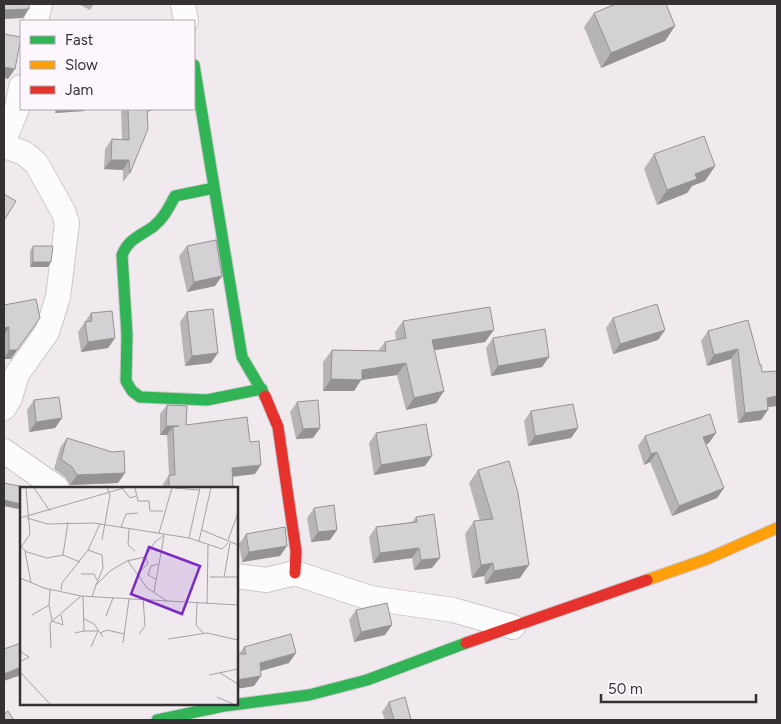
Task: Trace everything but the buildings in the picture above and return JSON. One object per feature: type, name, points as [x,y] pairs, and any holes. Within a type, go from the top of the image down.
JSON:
[{"type":"street","points":[[36,20],[40,4]]},
{"type":"street","points":[[183,4],[186,20]]},
{"type":"street","points":[[195,71],[242,357],[262,389],[278,427],[296,551],[295,573]]},
{"type":"street","points":[[4,140],[17,108],[20,92]]},
{"type":"street","points":[[4,146],[24,153],[36,163],[68,223],[58,296],[47,332],[17,374],[10,398],[4,408]]},
{"type":"street","points":[[214,188],[175,196],[159,221],[131,238],[125,244],[122,255],[127,334],[126,381],[132,391],[140,396],[207,400],[262,389]]},
{"type":"street","points":[[4,451],[56,487]]},
{"type":"street","points":[[157,720],[180,718],[224,706],[309,695],[368,680],[707,559],[777,528]]},
{"type":"street","points":[[238,576],[266,580],[295,573],[370,598],[453,610],[513,627]]},
{"type":"traffic: fast","points":[[195,71],[242,357],[265,396]]},
{"type":"traffic: fast","points":[[214,188],[175,196],[161,219],[132,241],[122,255],[127,335],[126,381],[132,391],[140,397],[207,400],[262,389]]},
{"type":"traffic: fast","points":[[157,720],[224,706],[309,695],[367,680],[466,643]]},
{"type":"traffic: slow","points":[[647,580],[707,559],[777,528]]},
{"type":"traffic: jam","points":[[265,396],[278,427],[296,551],[295,573]]},
{"type":"traffic: jam","points":[[466,643],[647,580]]}]
